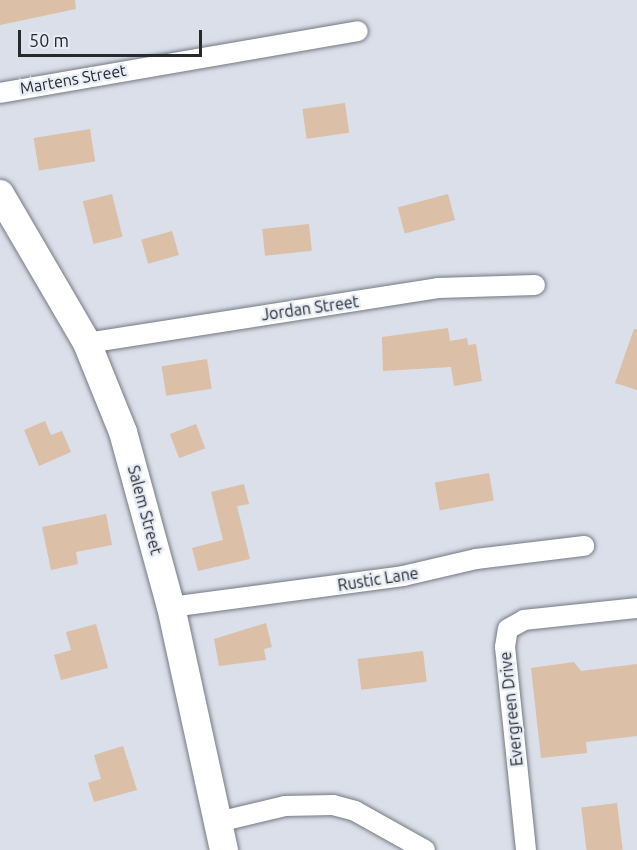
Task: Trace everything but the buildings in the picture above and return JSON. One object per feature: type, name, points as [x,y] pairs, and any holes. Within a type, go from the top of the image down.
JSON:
[{"type":"street","name":"Martens Street","points":[[0,93],[358,31]]},
{"type":"street","name":"Salem Street","points":[[0,194],[87,343],[123,432],[171,607],[224,850]]},
{"type":"street","name":"Jordan Street","points":[[87,343],[438,288],[535,285]]},
{"type":"street","name":"Rustic Lane","points":[[171,607],[403,576],[476,558],[584,546]]},
{"type":"street","name":"Evergreen Drive","points":[[526,850],[505,647],[508,628],[524,620],[637,608]]},
{"type":"street","points":[[218,822],[285,807],[333,805],[355,811],[425,850]]}]
